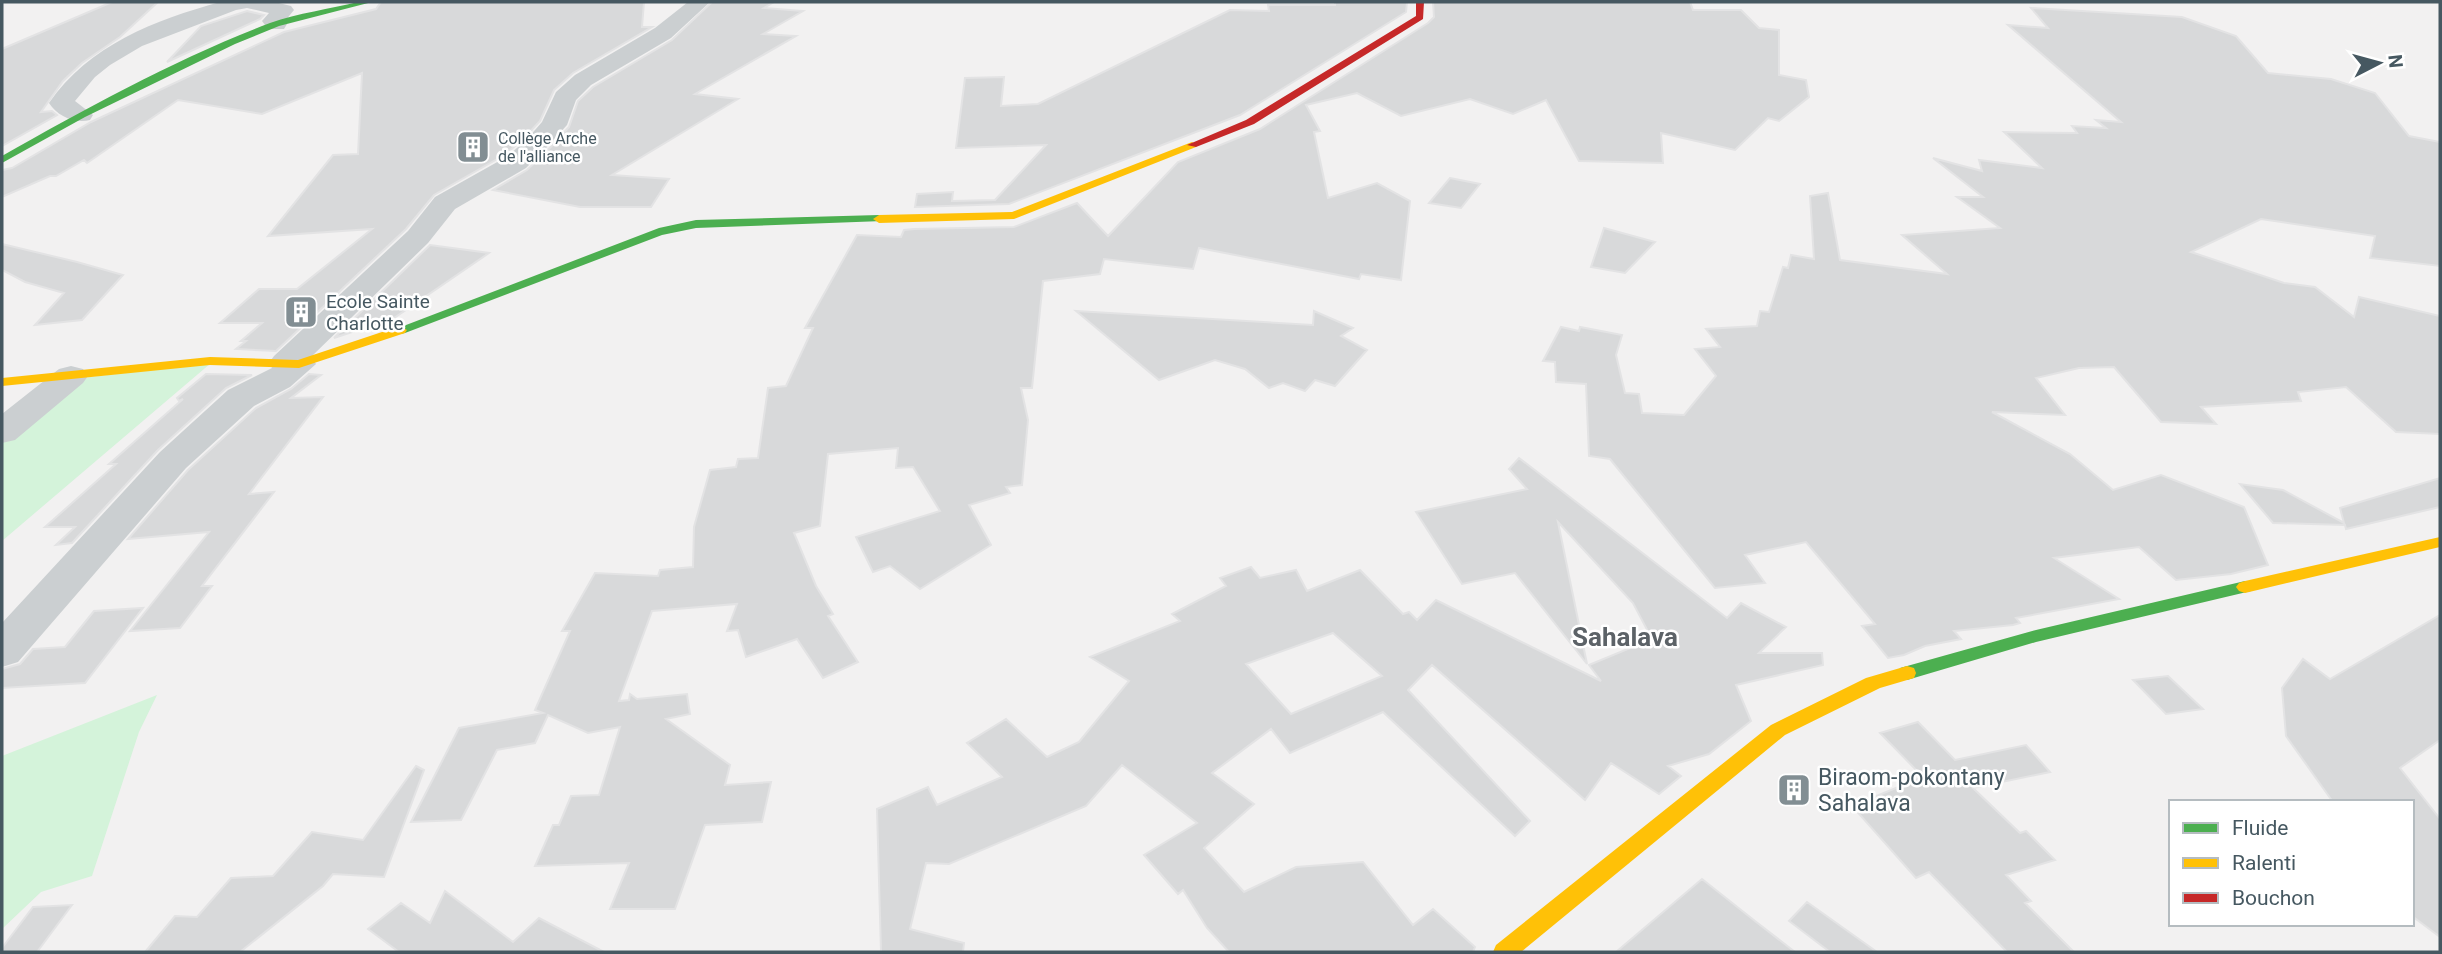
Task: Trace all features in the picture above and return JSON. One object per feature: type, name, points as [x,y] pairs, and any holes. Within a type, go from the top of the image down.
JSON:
[{"type":"street","points":[[81,115],[61,103],[69,89],[93,65],[117,48],[227,5],[247,2],[284,10],[273,21],[276,24]]},
{"type":"street","points":[[2,160],[81,115],[232,42],[276,24],[368,2]]},
{"type":"street","points":[[4,645],[173,460],[241,398],[278,380],[418,236],[445,203],[517,162],[554,125],[565,97],[583,80],[663,33],[699,2]]},
{"type":"street","points":[[2,382],[210,362],[293,363],[413,325],[659,232],[696,224],[1014,215],[1250,122],[1420,17],[1420,2]]},
{"type":"street","points":[[2,432],[71,376]]},
{"type":"street","points":[[1504,952],[1778,730],[1873,684],[2036,636],[2440,542]]},
{"type":"green space","points":[[211,363],[2,541],[2,437],[73,379]]},
{"type":"green space","points":[[157,695],[139,732],[92,876],[41,892],[2,929],[2,756]]},
{"type":"building","points":[[112,2],[158,2],[120,37],[82,63],[63,81],[41,112],[52,111],[57,115],[2,146],[2,49]]},
{"type":"building","points":[[381,2],[644,2],[642,27],[652,27],[573,73],[554,90],[540,121],[526,136],[506,154],[434,195],[406,229],[276,351],[236,349],[246,341],[241,341],[262,323],[220,323],[259,289],[297,289],[372,229],[268,236],[333,155],[358,154],[362,73],[262,114],[178,100],[87,163],[84,160],[56,176],[50,176],[2,197],[2,170],[12,168],[91,122],[284,32],[376,9]]},
{"type":"building","points":[[712,2],[774,2],[764,8],[803,11],[763,34],[796,36],[695,94],[738,99],[612,175],[669,179],[651,207],[580,207],[493,190],[527,170],[548,150],[569,127],[578,101],[593,87],[672,40]]},
{"type":"building","points":[[1335,2],[1407,2],[1406,12],[1240,115],[1009,204],[915,207],[917,194],[953,192],[952,201],[995,200],[1046,145],[956,148],[965,78],[1004,77],[1001,106],[1038,104],[1230,10],[1269,11],[1268,5],[1335,5]]},
{"type":"building","points":[[1433,2],[1690,2],[1693,10],[1741,10],[1759,28],[1779,30],[1779,75],[1806,80],[1809,97],[1779,121],[1768,118],[1735,150],[1661,133],[1663,163],[1579,161],[1546,100],[1513,114],[1470,99],[1401,116],[1357,93],[1306,105],[1320,131],[1314,132],[1328,198],[1377,183],[1410,201],[1401,280],[1361,274],[1359,279],[1199,248],[1193,269],[1104,259],[1100,274],[1043,281],[1032,388],[1021,388],[1028,420],[1022,485],[1006,487],[1010,493],[969,505],[991,545],[920,589],[890,566],[873,572],[856,537],[940,511],[913,467],[896,468],[898,448],[828,454],[820,526],[794,533],[816,586],[833,614],[828,616],[858,662],[823,678],[797,639],[746,657],[738,630],[727,631],[737,604],[652,611],[619,701],[629,700],[630,694],[637,699],[687,694],[690,714],[666,719],[730,765],[725,785],[771,782],[762,822],[705,825],[675,909],[610,909],[629,863],[535,866],[553,825],[559,825],[571,796],[599,795],[620,727],[588,733],[548,715],[535,743],[497,750],[461,820],[411,822],[459,728],[543,713],[535,710],[570,631],[562,631],[595,573],[658,576],[660,570],[693,567],[694,527],[710,470],[736,467],[738,459],[758,458],[768,388],[786,386],[813,328],[805,328],[857,235],[901,237],[904,230],[914,229],[1014,227],[1077,203],[1108,236],[1178,162],[1260,129],[1428,23],[1434,17]]},
{"type":"building","points":[[2031,8],[2182,17],[2236,36],[2268,73],[2331,79],[2375,93],[2409,136],[2440,142],[2440,266],[2370,258],[2375,236],[2261,219],[2191,252],[2284,283],[2315,287],[2354,317],[2359,297],[2440,316],[2440,434],[2396,432],[2346,387],[2298,392],[2301,401],[2201,407],[2216,424],[2161,422],[2114,367],[2079,368],[2036,378],[2065,415],[1992,412],[2070,454],[2113,490],[2161,475],[2244,507],[2268,565],[2231,574],[2176,580],[2139,547],[2054,558],[2119,599],[2016,618],[2020,623],[2013,625],[1954,631],[1961,639],[1925,646],[1888,658],[1862,626],[1875,624],[1806,542],[1745,555],[1765,583],[1715,588],[1610,459],[1589,456],[1586,384],[1556,382],[1555,362],[1543,361],[1561,327],[1579,331],[1580,327],[1622,335],[1616,355],[1625,393],[1639,394],[1642,413],[1684,415],[1716,376],[1695,349],[1720,347],[1706,329],[1757,326],[1760,311],[1769,312],[1783,267],[1788,268],[1791,255],[1814,259],[1810,196],[1828,193],[1840,260],[1947,274],[1902,235],[2000,228],[1957,197],[1983,197],[1933,158],[1982,171],[1979,160],[2042,168],[2004,132],[2077,133],[2072,126],[2106,128],[2096,120],[2121,122],[2008,25],[2048,28]]},
{"type":"building","points":[[247,11],[264,15],[167,62],[201,26]]},
{"type":"building","points":[[1450,178],[1480,184],[1461,208],[1429,203]]},
{"type":"building","points":[[1604,228],[1655,242],[1625,273],[1591,267]]},
{"type":"building","points":[[2,244],[123,275],[82,320],[35,325],[64,293],[25,282],[2,270]]},
{"type":"building","points":[[430,245],[489,253],[394,318],[334,338]]},
{"type":"building","points":[[1076,311],[1313,325],[1314,311],[1353,328],[1341,336],[1367,350],[1335,386],[1315,380],[1305,391],[1283,383],[1269,388],[1245,369],[1215,360],[1159,380]]},
{"type":"building","points":[[206,374],[252,375],[226,388],[158,450],[72,543],[56,545],[75,527],[45,527],[116,464],[109,464],[183,399],[179,401],[177,398]]},
{"type":"building","points":[[309,374],[321,375],[291,398],[323,397],[249,494],[274,492],[202,586],[212,586],[180,628],[130,631],[209,532],[128,539],[188,470],[256,408],[291,389]]},
{"type":"building","points":[[1519,458],[1727,618],[1741,603],[1786,627],[1759,653],[1822,653],[1823,665],[1736,685],[1751,721],[1709,754],[1668,766],[1681,776],[1659,794],[1611,763],[1585,800],[1432,665],[1408,690],[1530,821],[1515,836],[1383,712],[1290,753],[1271,729],[1212,773],[1254,804],[1204,848],[1244,892],[1296,867],[1363,862],[1413,925],[1433,909],[1475,947],[1473,952],[1229,952],[1207,928],[1183,890],[1178,894],[1144,855],[1197,823],[1122,765],[1086,806],[949,864],[926,863],[910,929],[964,943],[963,952],[881,952],[877,809],[928,787],[937,805],[1002,777],[967,743],[1006,719],[1047,757],[1079,742],[1129,681],[1090,657],[1180,621],[1172,614],[1226,586],[1220,578],[1251,567],[1260,578],[1296,570],[1307,591],[1360,570],[1403,614],[1409,612],[1417,620],[1436,600],[1601,681],[1589,665],[1652,639],[1633,603],[1558,522],[1587,664],[1515,573],[1462,584],[1416,512],[1527,489],[1509,469]],"holes":[[[1333,633],[1382,676],[1291,714],[1246,664]]]},
{"type":"building","points":[[2440,478],[2440,507],[2346,529],[2345,525],[2273,523],[2240,484],[2283,490],[2344,523],[2340,508]]},
{"type":"building","points":[[143,608],[85,683],[2,688],[2,669],[20,664],[33,649],[65,647],[94,611]]},
{"type":"building","points":[[2440,615],[2440,740],[2400,768],[2440,819],[2440,937],[2414,918],[2414,800],[2332,800],[2286,736],[2282,688],[2303,659],[2330,679]]},
{"type":"building","points":[[2168,676],[2203,709],[2166,714],[2133,680]]},
{"type":"building","points":[[1918,722],[1955,760],[2026,745],[2050,772],[1973,788],[2020,833],[2026,831],[2055,860],[2006,875],[2031,901],[2025,903],[2074,952],[2007,952],[1929,872],[1916,878],[1852,806],[1923,777],[1880,733]]},
{"type":"building","points":[[416,766],[424,770],[384,877],[333,874],[323,886],[240,952],[145,952],[175,916],[197,917],[231,878],[273,876],[312,832],[363,840]]},
{"type":"building","points":[[1702,879],[1755,921],[1795,952],[1616,952]]},
{"type":"building","points":[[445,891],[513,942],[539,918],[604,952],[399,952],[368,929],[401,903],[430,923]]},
{"type":"building","points":[[1807,902],[1877,952],[1830,952],[1789,921]]},
{"type":"building","points":[[72,905],[37,952],[2,952],[2,948],[33,907]]},
{"type":"traffic: fast","points":[[2,160],[81,115],[232,42],[276,24],[368,2]]},
{"type":"traffic: fast","points":[[400,330],[659,232],[696,224],[879,219]]},
{"type":"traffic: fast","points":[[1907,673],[2036,636],[2245,587]]},
{"type":"traffic: slow","points":[[879,219],[1014,215],[1192,145]]},
{"type":"traffic: slow","points":[[2,382],[210,361],[299,364],[400,330]]},
{"type":"traffic: slow","points":[[2245,587],[2440,542]]},
{"type":"traffic: slow","points":[[1504,952],[1778,730],[1873,683],[1907,673]]},
{"type":"traffic: jam","points":[[1192,145],[1250,122],[1420,17],[1420,2]]},
{"type":"place","name":"Collège Arche de l'alliance","points":[[473,147]]},
{"type":"place","name":"Ecole Sainte Charlotte","points":[[301,312]]},
{"type":"place","name":"Biraom-pokontany Sahalava","points":[[1794,790]]},
{"type":"district","name":"Sahalava","points":[[1625,637]]}]
